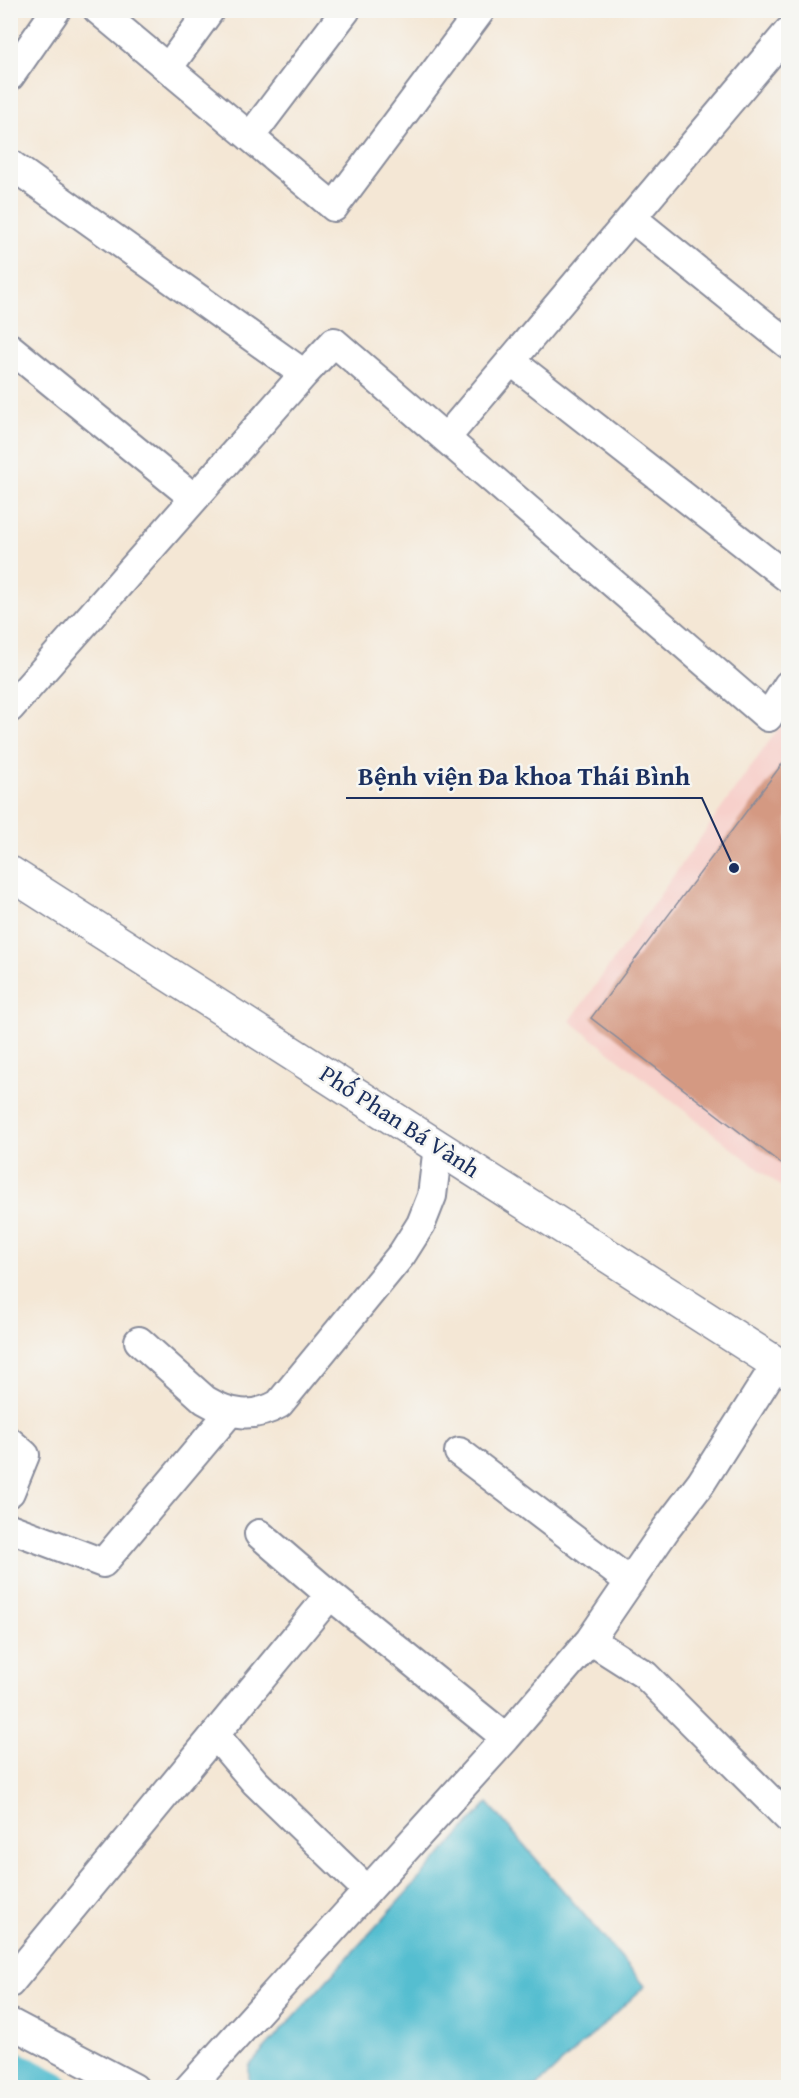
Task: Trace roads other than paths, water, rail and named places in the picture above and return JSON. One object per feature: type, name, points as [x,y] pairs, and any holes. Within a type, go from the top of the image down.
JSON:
[{"type":"street","points":[[10,76],[56,10]]},
{"type":"street","points":[[99,10],[334,207],[481,10]]},
{"type":"street","points":[[168,68],[210,10]]},
{"type":"street","points":[[250,137],[346,10]]},
{"type":"street","points":[[446,438],[789,32]]},
{"type":"street","points":[[10,164],[304,374]]},
{"type":"street","points":[[632,218],[789,344]]},
{"type":"street","points":[[10,708],[334,342],[768,717],[789,685]]},
{"type":"street","points":[[10,348],[195,498]]},
{"type":"street","points":[[512,361],[789,578]]},
{"type":"street","name":"Phố Phan Bá Vành","points":[[10,873],[783,1367]]},
{"type":"street","points":[[139,1341],[205,1400],[230,1412],[254,1414],[267,1412],[279,1404],[402,1254],[429,1207],[438,1146]]},
{"type":"street","points":[[189,2088],[506,1738],[590,1640],[666,1529],[783,1367]]},
{"type":"street","points":[[10,1528],[103,1563],[230,1412]]},
{"type":"street","points":[[10,1442],[25,1455],[10,1492]]},
{"type":"street","points":[[459,1452],[630,1582]]},
{"type":"street","points":[[259,1534],[330,1595],[506,1738]]},
{"type":"street","points":[[10,1983],[330,1595]]},
{"type":"street","points":[[590,1640],[645,1675],[789,1818]]},
{"type":"street","points":[[214,1735],[255,1782],[367,1890]]},
{"type":"street","points":[[10,2023],[134,2088]]},
{"type":"water","points":[[488,1803],[645,1986],[536,2087],[249,2087],[249,2066]]},
{"type":"waterway","points":[[10,2066],[53,2088]]},
{"type":"place","name":"Bệnh viện Đa khoa Thái Bình","points":[[734,868]]}]
